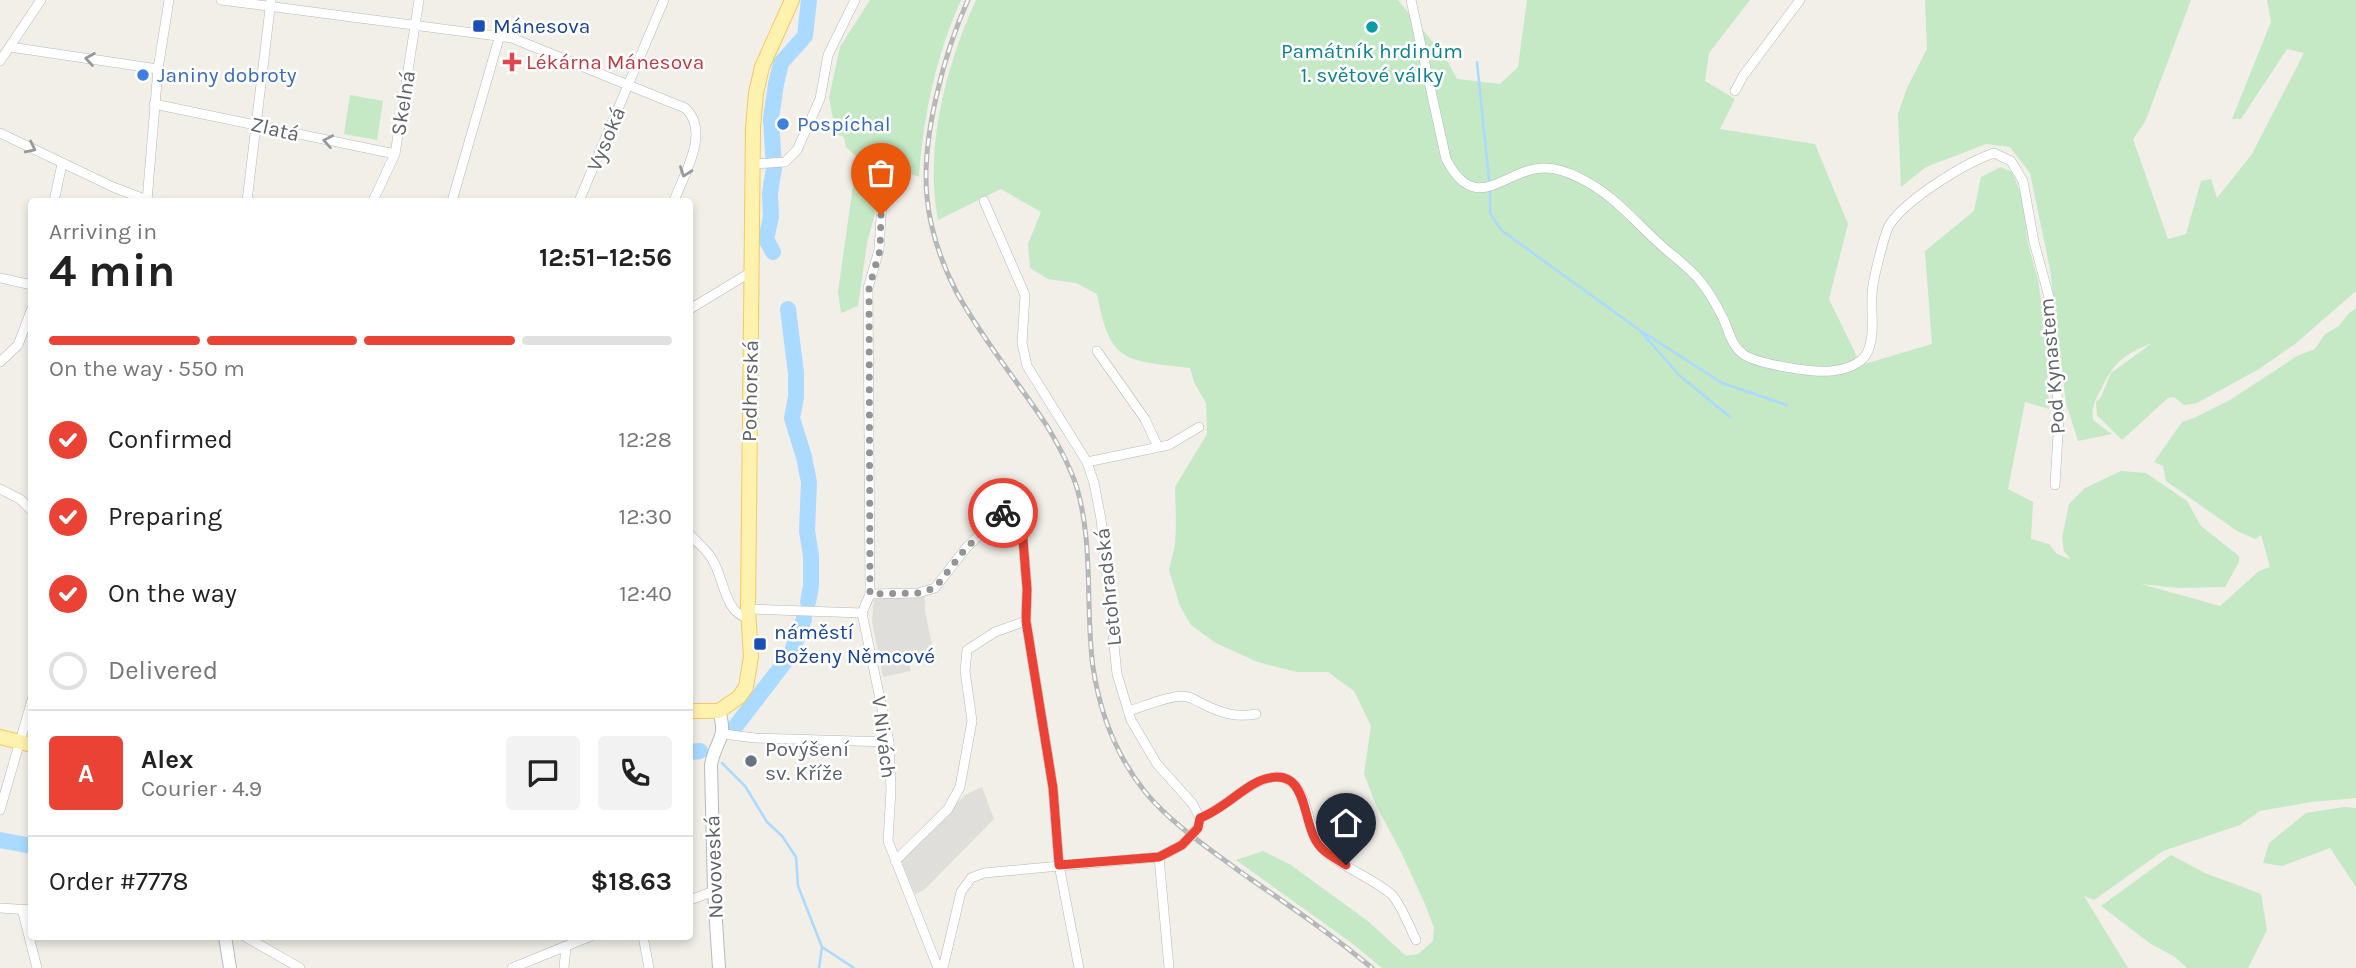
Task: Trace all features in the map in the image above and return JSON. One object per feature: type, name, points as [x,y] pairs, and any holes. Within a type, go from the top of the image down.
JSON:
[{"type":"main road","name":"Podhorská","points":[[719,712],[739,697],[746,687],[751,657],[748,614],[751,272],[758,164],[753,128],[756,93],[762,67],[792,0]]},
{"type":"main road","points":[[693,711],[719,712]]},
{"type":"main road","points":[[0,737],[25,744]]},
{"type":"street","points":[[0,61],[41,0]]},
{"type":"street","points":[[147,198],[154,104],[169,0]]},
{"type":"street","points":[[221,0],[271,3],[500,35],[523,41],[685,108],[695,119],[698,129],[675,198]]},
{"type":"street","name":"Skelná","points":[[374,198],[395,154],[419,0]]},
{"type":"street","name":"Vysoká","points":[[580,198],[664,0]]},
{"type":"street","points":[[758,164],[779,163],[789,159],[797,150],[820,99],[828,55],[855,0]]},
{"type":"street","name":"Pod Kynastem","points":[[1411,0],[1446,159],[1452,172],[1464,184],[1485,188],[1528,170],[1547,168],[1570,174],[1611,197],[1700,281],[1723,318],[1733,344],[1749,358],[1794,369],[1830,371],[1855,365],[1867,354],[1873,285],[1888,226],[1929,190],[1972,161],[1994,153],[2011,162],[2023,181],[2034,242],[2049,297],[2059,417],[2055,485]]},
{"type":"street","points":[[1735,91],[1743,76],[1800,0]]},
{"type":"street","points":[[247,198],[271,3]]},
{"type":"street","points":[[453,198],[500,35]]},
{"type":"street","points":[[10,47],[158,69]]},
{"type":"street","name":"Zlatá","points":[[154,104],[395,154]]},
{"type":"street","points":[[0,133],[140,198]]},
{"type":"street","points":[[55,198],[62,164]]},
{"type":"street","points":[[693,538],[712,559],[733,607],[740,616],[862,612],[870,594],[869,288],[880,250],[882,201]]},
{"type":"street","name":"Letohradská","points":[[984,201],[1025,295],[1022,343],[1027,366],[1087,463],[1094,483],[1101,519],[1117,674],[1131,720],[1157,764],[1192,803],[1199,823]]},
{"type":"street","points":[[693,307],[751,272]]},
{"type":"street","points":[[0,278],[28,284]]},
{"type":"street","points":[[0,362],[18,345],[28,319]]},
{"type":"street","points":[[1097,351],[1145,419],[1158,447]]},
{"type":"street","points":[[1087,463],[1169,445],[1199,427]]},
{"type":"street","points":[[0,489],[20,499],[28,507]]},
{"type":"street","points":[[870,594],[918,593],[935,588],[966,548],[1009,508],[1016,512],[1022,527],[1027,589],[1026,621],[1053,788],[1059,865],[1079,968]]},
{"type":"street","name":"V Nivách","points":[[862,612],[889,742],[891,790],[888,841],[941,968]]},
{"type":"street","points":[[895,861],[948,808],[960,787],[972,721],[965,671],[967,650],[995,632],[1026,621]]},
{"type":"street","points":[[1129,711],[1186,696],[1231,715],[1256,714]]},
{"type":"street","points":[[719,712],[723,734],[755,738],[889,742]]},
{"type":"street","points":[[0,810],[25,744],[28,725]]},
{"type":"street","name":"Novoveská","points":[[719,968],[711,765],[713,754],[723,734]]},
{"type":"street","points":[[941,968],[961,892],[971,878],[984,873],[1159,857],[1182,845],[1199,823],[1262,779],[1278,776],[1292,781],[1303,797],[1313,836],[1322,850],[1393,895],[1416,940]]},
{"type":"street","points":[[1159,857],[1169,968]]},
{"type":"street","points":[[693,899],[714,891]]},
{"type":"street","points":[[0,908],[27,910]]},
{"type":"street","points":[[32,940],[37,968]]},
{"type":"street","points":[[226,940],[230,968]]},
{"type":"street","points":[[251,940],[300,968]]},
{"type":"street","points":[[512,968],[579,940]]},
{"type":"street","points":[[644,940],[649,968]]},
{"type":"street","points":[[564,968],[566,946]]},
{"type":"shaded area","points":[[874,596],[925,597],[925,611],[934,654],[908,659],[911,671],[883,677],[872,621]]},
{"type":"shaded area","points":[[982,787],[994,819],[924,890],[915,894],[901,860],[965,795]]},
{"type":"green space","points":[[870,0],[961,0],[944,43],[932,87],[919,177],[888,164],[867,243],[858,306],[841,313],[838,292],[857,157],[846,147],[844,137],[836,134],[829,98],[840,47]]},
{"type":"green space","points":[[976,0],[1398,0],[1446,58],[1457,79],[1500,84],[1518,67],[1527,0],[1750,0],[1709,53],[1705,81],[1735,99],[1720,129],[1815,144],[1848,224],[1829,299],[1861,365],[1932,344],[1925,251],[1974,211],[1981,177],[2001,167],[2012,172],[2023,199],[2028,244],[2038,280],[2046,336],[2049,409],[2025,402],[2008,489],[2033,502],[2031,539],[2049,544],[2057,554],[2071,560],[2064,551],[2062,538],[2069,504],[2085,488],[2121,471],[2146,473],[2187,501],[2201,526],[2239,556],[2239,562],[2225,587],[2179,588],[2141,584],[2220,606],[2259,571],[2270,567],[2261,535],[2255,539],[2237,531],[2166,481],[2163,466],[2154,462],[2182,422],[2230,400],[2297,356],[2315,349],[2325,334],[2339,326],[2356,308],[2356,798],[2260,811],[2240,825],[2163,851],[2094,900],[2084,896],[2128,968],[1382,968],[1236,860],[1263,851],[1291,865],[1369,922],[1406,956],[1418,954],[1433,941],[1434,928],[1425,904],[1376,805],[1364,774],[1371,726],[1354,691],[1328,672],[1297,672],[1273,666],[1255,661],[1214,642],[1191,625],[1180,606],[1169,570],[1175,545],[1175,487],[1207,434],[1206,403],[1194,382],[1190,368],[1135,360],[1124,354],[1108,334],[1097,294],[1076,283],[1048,279],[1030,268],[1028,244],[1041,212],[1001,189],[938,220],[934,165],[940,108],[955,52]]},
{"type":"green space","points":[[1925,0],[2191,0],[2145,122],[2133,139],[2168,239],[2186,234],[2201,181],[2211,179],[2217,198],[2252,154],[2304,53],[2287,49],[2241,119],[2232,119],[2271,22],[2267,0],[2356,0],[2356,291],[2295,344],[2259,369],[2197,403],[2184,405],[2174,397],[2168,398],[2122,440],[2097,415],[2096,402],[2101,397],[2111,373],[2152,343],[2135,351],[2122,359],[2112,371],[2093,407],[2093,420],[2112,434],[2078,441],[2066,403],[2050,269],[2030,173],[2010,147],[1986,144],[1926,167],[1901,187],[1898,114],[1907,88],[1927,49]]},
{"type":"green space","points":[[350,95],[383,101],[377,140],[344,134]]},
{"type":"green space","points":[[2344,807],[2356,808],[2356,887],[2330,848],[2282,866],[2263,863],[2269,843],[2306,813]]},
{"type":"green space","points":[[2171,855],[2205,873],[2261,894],[2267,930],[2248,968],[2187,968],[2101,906]]},
{"type":"waterway","points":[[773,252],[766,239],[771,217],[770,193],[774,168],[771,119],[781,63],[805,36],[809,0]]},
{"type":"waterway","points":[[1477,62],[1489,180]]},
{"type":"waterway","points":[[1490,189],[1490,213],[1501,230],[1638,329],[1722,383],[1787,405]]},
{"type":"waterway","points":[[788,309],[796,373],[796,397],[792,418],[809,482],[807,531],[811,556],[811,586],[808,602]]},
{"type":"waterway","points":[[1641,332],[1680,376],[1730,417]]},
{"type":"waterway","points":[[735,727],[791,654],[804,619]]},
{"type":"waterway","points":[[693,752],[700,751]]},
{"type":"waterway","points":[[722,763],[745,786],[767,822],[782,836],[796,857],[798,886],[822,947],[854,968]]},
{"type":"waterway","points":[[0,840],[28,845]]},
{"type":"waterway","points":[[819,968],[822,947]]},
{"type":"railway","points":[[968,0],[943,70],[931,123],[926,174],[931,222],[942,259],[957,293],[1047,426],[1064,456],[1077,488],[1086,533],[1093,667],[1111,734],[1135,779],[1178,825],[1372,968]]},
{"type":"way so far","points":[[881,215],[880,250],[869,288],[870,594],[918,593],[935,588],[956,559],[1003,513]]},
{"type":"place","name":"Mánesova","points":[[479,26]]},
{"type":"place","name":"Památník hrdinům 1. světové války","points":[[1372,27]]},
{"type":"place","name":"Lékárna Mánesova","points":[[512,62]]},
{"type":"place","name":"Janiny dobroty","points":[[143,75]]},
{"type":"place","name":"Pospíchal","points":[[783,124]]},
{"type":"place","name":"náměstí Boženy Němcové","points":[[760,644]]},
{"type":"place","name":"Povýšení sv. Kříže","points":[[751,761]]},
{"type":"route","points":[[1003,513],[1009,508],[1016,512],[1022,527],[1027,589],[1026,621],[1053,788],[1059,865],[1159,857],[1182,845],[1198,828],[1200,818],[1212,814],[1262,779],[1278,776],[1292,781],[1303,797],[1313,836],[1322,850],[1346,865]]}]
